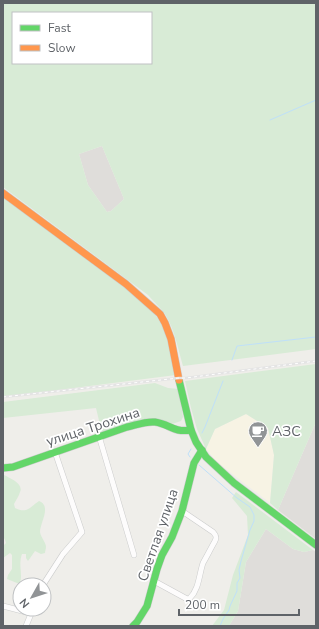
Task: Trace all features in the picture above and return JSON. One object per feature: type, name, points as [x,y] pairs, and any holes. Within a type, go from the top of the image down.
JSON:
[{"type":"main road","points":[[3,193],[126,284],[160,314],[171,339],[191,430],[196,442],[212,463],[316,546]]},
{"type":"main road","name":"улица Трохина","points":[[3,468],[13,467],[127,427],[152,422],[175,430],[191,430]]},
{"type":"main road","name":"Светлая улица","points":[[133,626],[147,606],[162,555],[172,538],[182,511],[194,463],[202,450]]},
{"type":"street","points":[[99,436],[134,555]]},
{"type":"street","points":[[48,577],[63,554],[82,532],[55,452]]},
{"type":"street","points":[[154,581],[187,599],[194,594],[198,585],[203,564],[215,541],[216,535],[182,511]]},
{"type":"shaded area","points":[[102,146],[124,199],[111,211],[107,212],[88,185],[79,154]]},
{"type":"shaded area","points":[[246,414],[268,428],[274,455],[270,503],[217,462],[206,449],[215,429]]},
{"type":"shaded area","points":[[316,422],[316,539],[278,510]]},
{"type":"shaded area","points":[[266,529],[293,549],[304,552],[313,550],[316,552],[316,626],[229,626],[238,611],[246,562]]},
{"type":"green space","points":[[3,3],[316,3],[316,349],[183,366],[171,326],[163,311],[148,295],[3,187]],"holes":[[[102,146],[124,199],[111,211],[107,212],[88,185],[79,154]]]},
{"type":"green space","points":[[3,197],[92,262],[151,310],[159,320],[165,332],[176,375],[3,397]]},
{"type":"green space","points":[[316,364],[316,422],[278,510],[270,503],[274,455],[268,428],[246,414],[215,429],[206,449],[197,429],[185,381]]},
{"type":"green space","points":[[155,383],[168,388],[179,389],[183,417],[181,421],[172,424],[154,419],[102,433],[96,408],[3,418],[3,402]]},
{"type":"green space","points":[[4,475],[10,478],[20,486],[20,494],[14,504],[15,508],[25,510],[39,501],[43,503],[45,507],[40,532],[46,545],[45,553],[41,554],[35,551],[28,561],[26,554],[22,554],[20,562],[21,577],[12,577],[12,581],[7,579],[12,569],[12,555],[10,553],[3,558],[3,546],[6,543],[3,536]]},
{"type":"green space","points":[[236,492],[313,550],[304,552],[293,549],[266,529],[246,562],[238,611],[229,626],[212,626],[224,610],[233,575],[248,535],[247,516],[232,498]]},
{"type":"waterway","points":[[270,120],[316,100]]},
{"type":"waterway","points":[[232,360],[237,346],[316,337]]},
{"type":"waterway","points":[[202,433],[223,381]]},
{"type":"waterway","points":[[190,457],[188,454],[191,449]]},
{"type":"waterway","points":[[199,465],[237,498],[250,507],[254,515],[254,521],[241,561],[239,570],[240,578],[237,583],[237,591],[220,626]]},
{"type":"railway","points":[[3,397],[186,378],[316,361]]},
{"type":"traffic: fast","points":[[179,380],[191,430],[196,442],[206,457],[234,483],[316,545]]},
{"type":"traffic: fast","points":[[3,468],[13,467],[127,427],[145,423],[155,422],[180,430],[191,430]]},
{"type":"traffic: fast","points":[[133,626],[147,606],[162,555],[172,537],[182,511],[194,463],[202,450]]},
{"type":"traffic: slow","points":[[3,193],[126,284],[160,314],[171,339],[179,380]]},
{"type":"place","name":"АЗС","points":[[258,448]]}]
